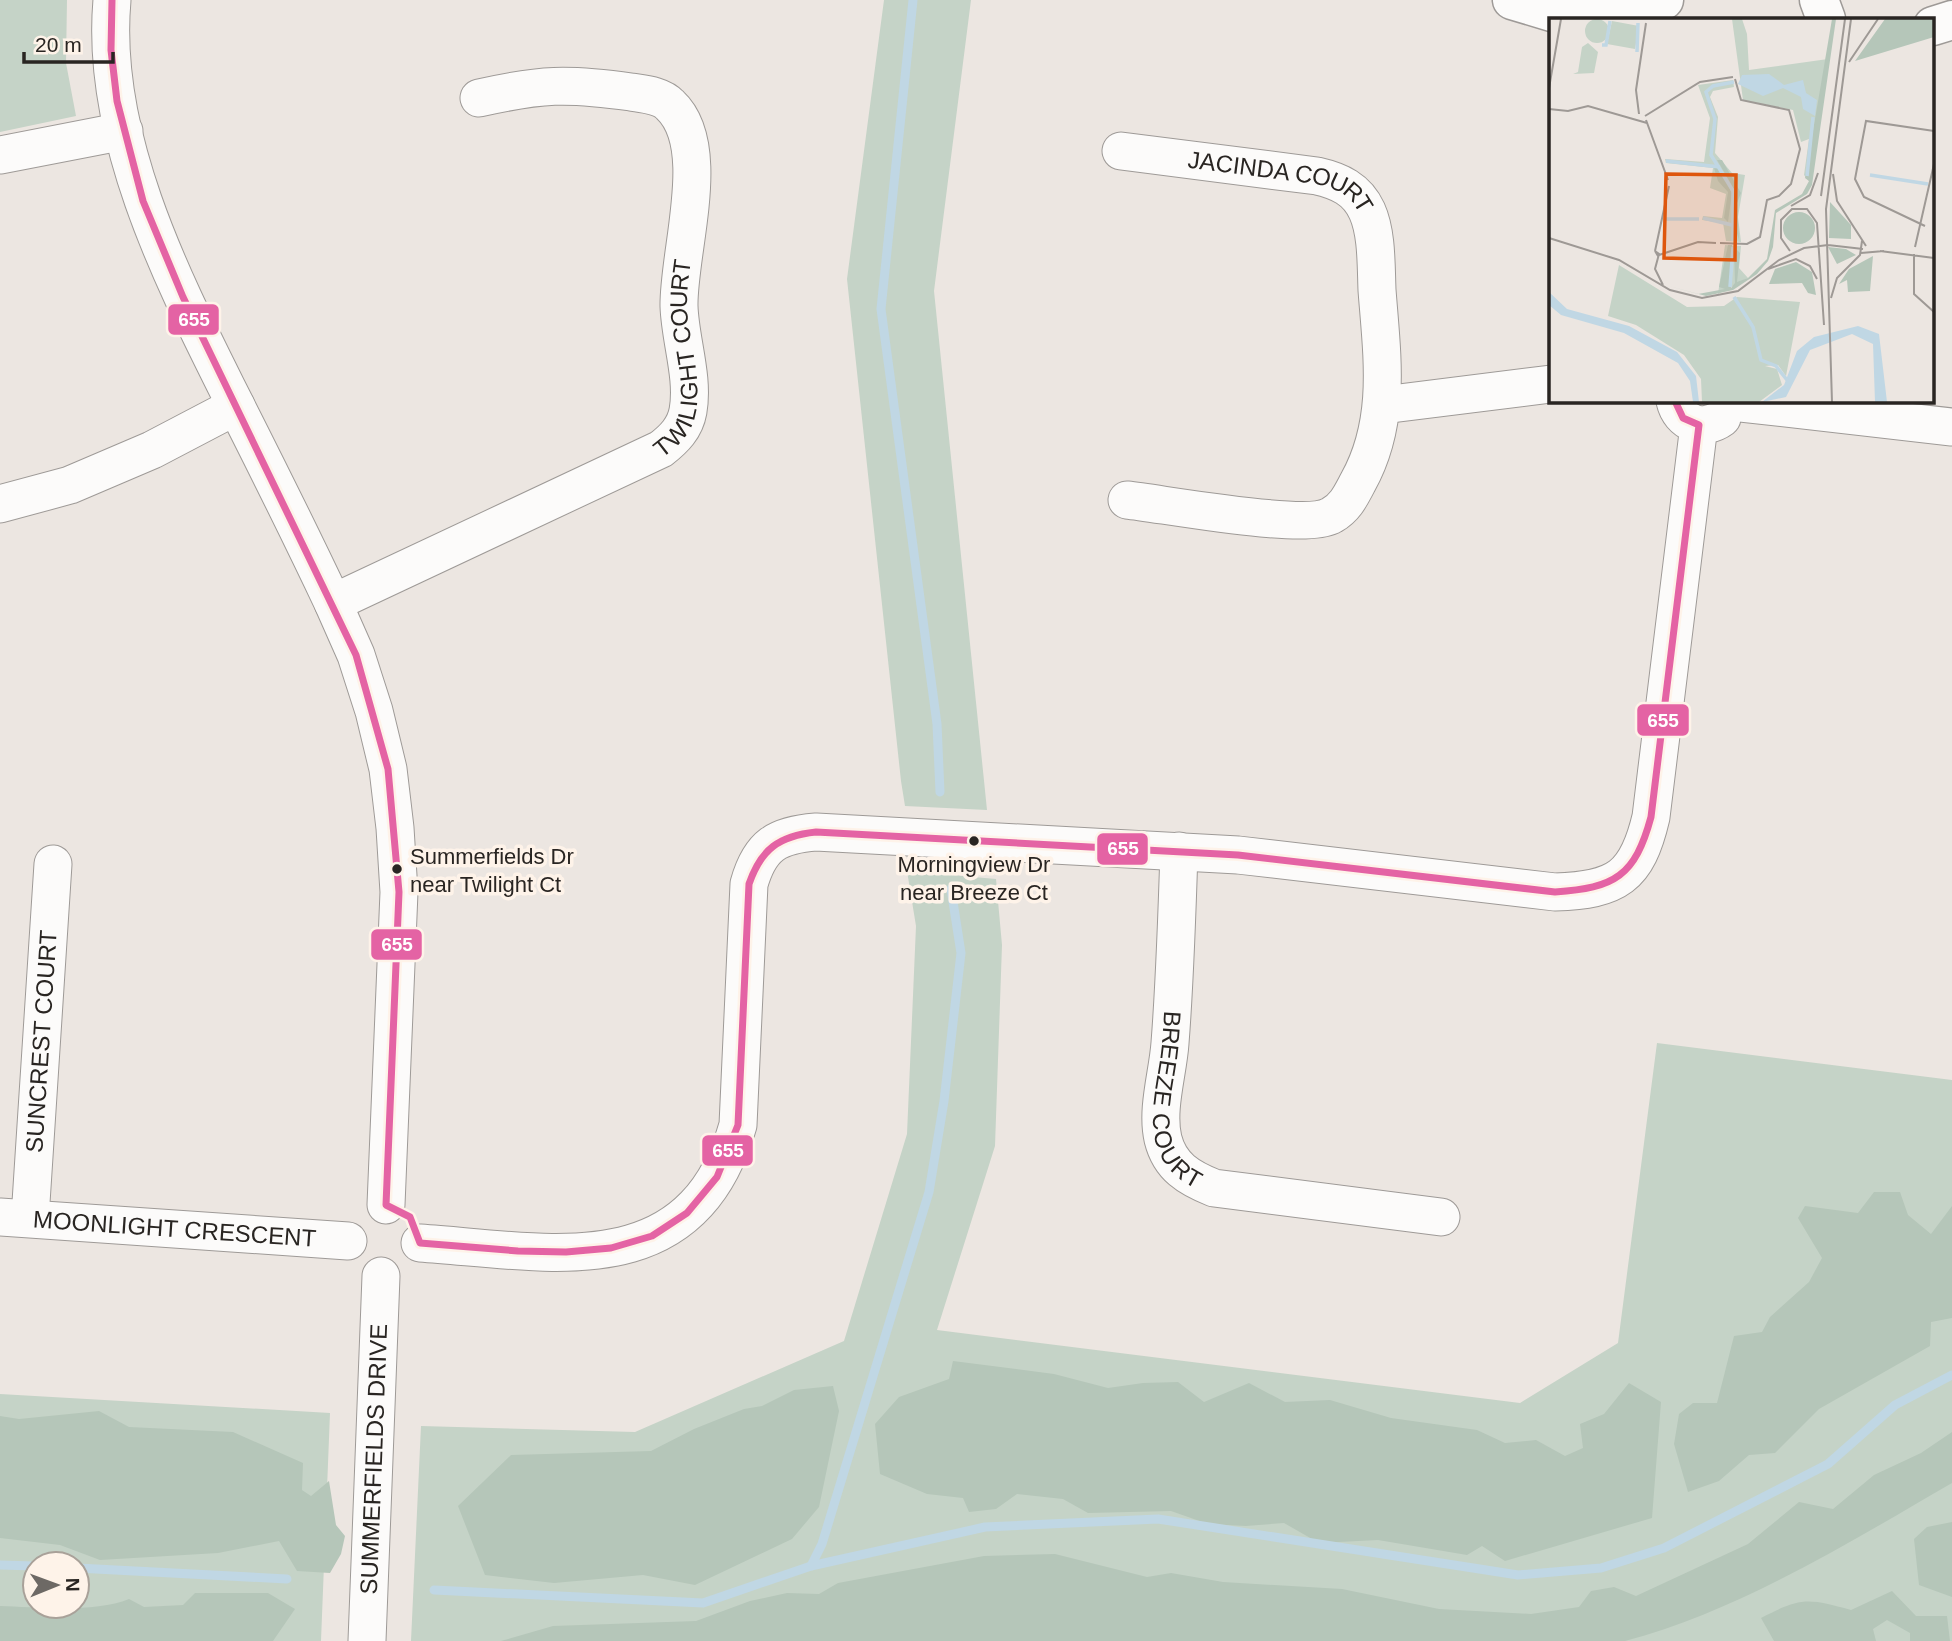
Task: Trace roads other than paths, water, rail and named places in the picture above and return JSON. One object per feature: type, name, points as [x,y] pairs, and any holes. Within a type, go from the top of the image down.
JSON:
[{"type":"main road","points":[[1512,0],[1571,18]]},
{"type":"main road","points":[[1580,18],[1644,7],[1664,0]]},
{"type":"main road","points":[[1678,18],[1685,0]]},
{"type":"main road","points":[[1819,0],[1826,18]]},
{"type":"main road","points":[[1934,26],[1952,20]]},
{"type":"street","points":[[112,1],[116,78],[124,131],[150,221],[170,270],[356,655],[374,711],[388,769],[399,892],[386,1205]]},
{"type":"street","name":"TWILIGHT COURT","points":[[333,603],[661,449],[677,436],[688,412],[688,385],[679,303],[692,166],[689,137],[681,119],[669,103],[651,95],[582,85],[528,87],[479,98]]},
{"type":"street","points":[[0,155],[124,131]]},
{"type":"street","name":"JACINDA COURT","points":[[1121,151],[1317,176],[1339,181],[1355,193],[1367,212],[1374,243],[1383,405],[1376,438],[1362,475],[1345,505],[1330,517],[1285,520],[1127,500]]},
{"type":"street","points":[[1383,405],[1549,384]]},
{"type":"street","points":[[420,1243],[569,1251],[612,1249],[652,1237],[683,1219],[710,1191],[729,1156],[738,1125],[749,884],[754,867],[768,847],[787,834],[816,832],[1180,851],[1555,892],[1585,891],[1609,884],[1632,867],[1644,848],[1651,817],[1687,413],[1717,422],[1724,417],[1732,402]]},
{"type":"street","points":[[1740,402],[1952,427]]},
{"type":"street","points":[[0,504],[70,485],[129,460],[236,406]]},
{"type":"street","name":"BREEZE COURT","points":[[1180,851],[1170,1045],[1163,1111],[1163,1138],[1172,1161],[1186,1177],[1213,1188],[1441,1217]]},
{"type":"street","name":"SUNCREST COURT","points":[[15,1218],[53,864]]},
{"type":"street","points":[[386,1205],[407,1213],[419,1232],[420,1243],[411,1264],[403,1271],[381,1276],[371,1274],[354,1261],[348,1241],[355,1219],[364,1211],[386,1205]]},
{"type":"street","name":"MOONLIGHT CRESCENT","points":[[15,1218],[348,1241]]},
{"type":"street","name":"SUMMERFIELDS DRIVE","points":[[367,1641],[381,1276]]},
{"type":"waterway","points":[[913,0],[881,309],[937,724],[940,792]]},
{"type":"waterway","points":[[811,1566],[822,1544],[929,1192],[944,1101],[961,953],[951,889]]},
{"type":"waterway","points":[[434,1590],[703,1603],[811,1566],[985,1527],[1158,1519],[1518,1575],[1601,1568],[1664,1548],[1828,1464],[1895,1405],[1952,1375]]},
{"type":"waterway","points":[[0,1565],[21,1566]]},
{"type":"waterway","points":[[91,1569],[287,1579]]},
{"type":"place","name":"Morningview Dr near Breeze Ct","points":[[974,841]]},
{"type":"place","name":"Summerfields Dr near Twilight Ct","points":[[397,869]]}]
